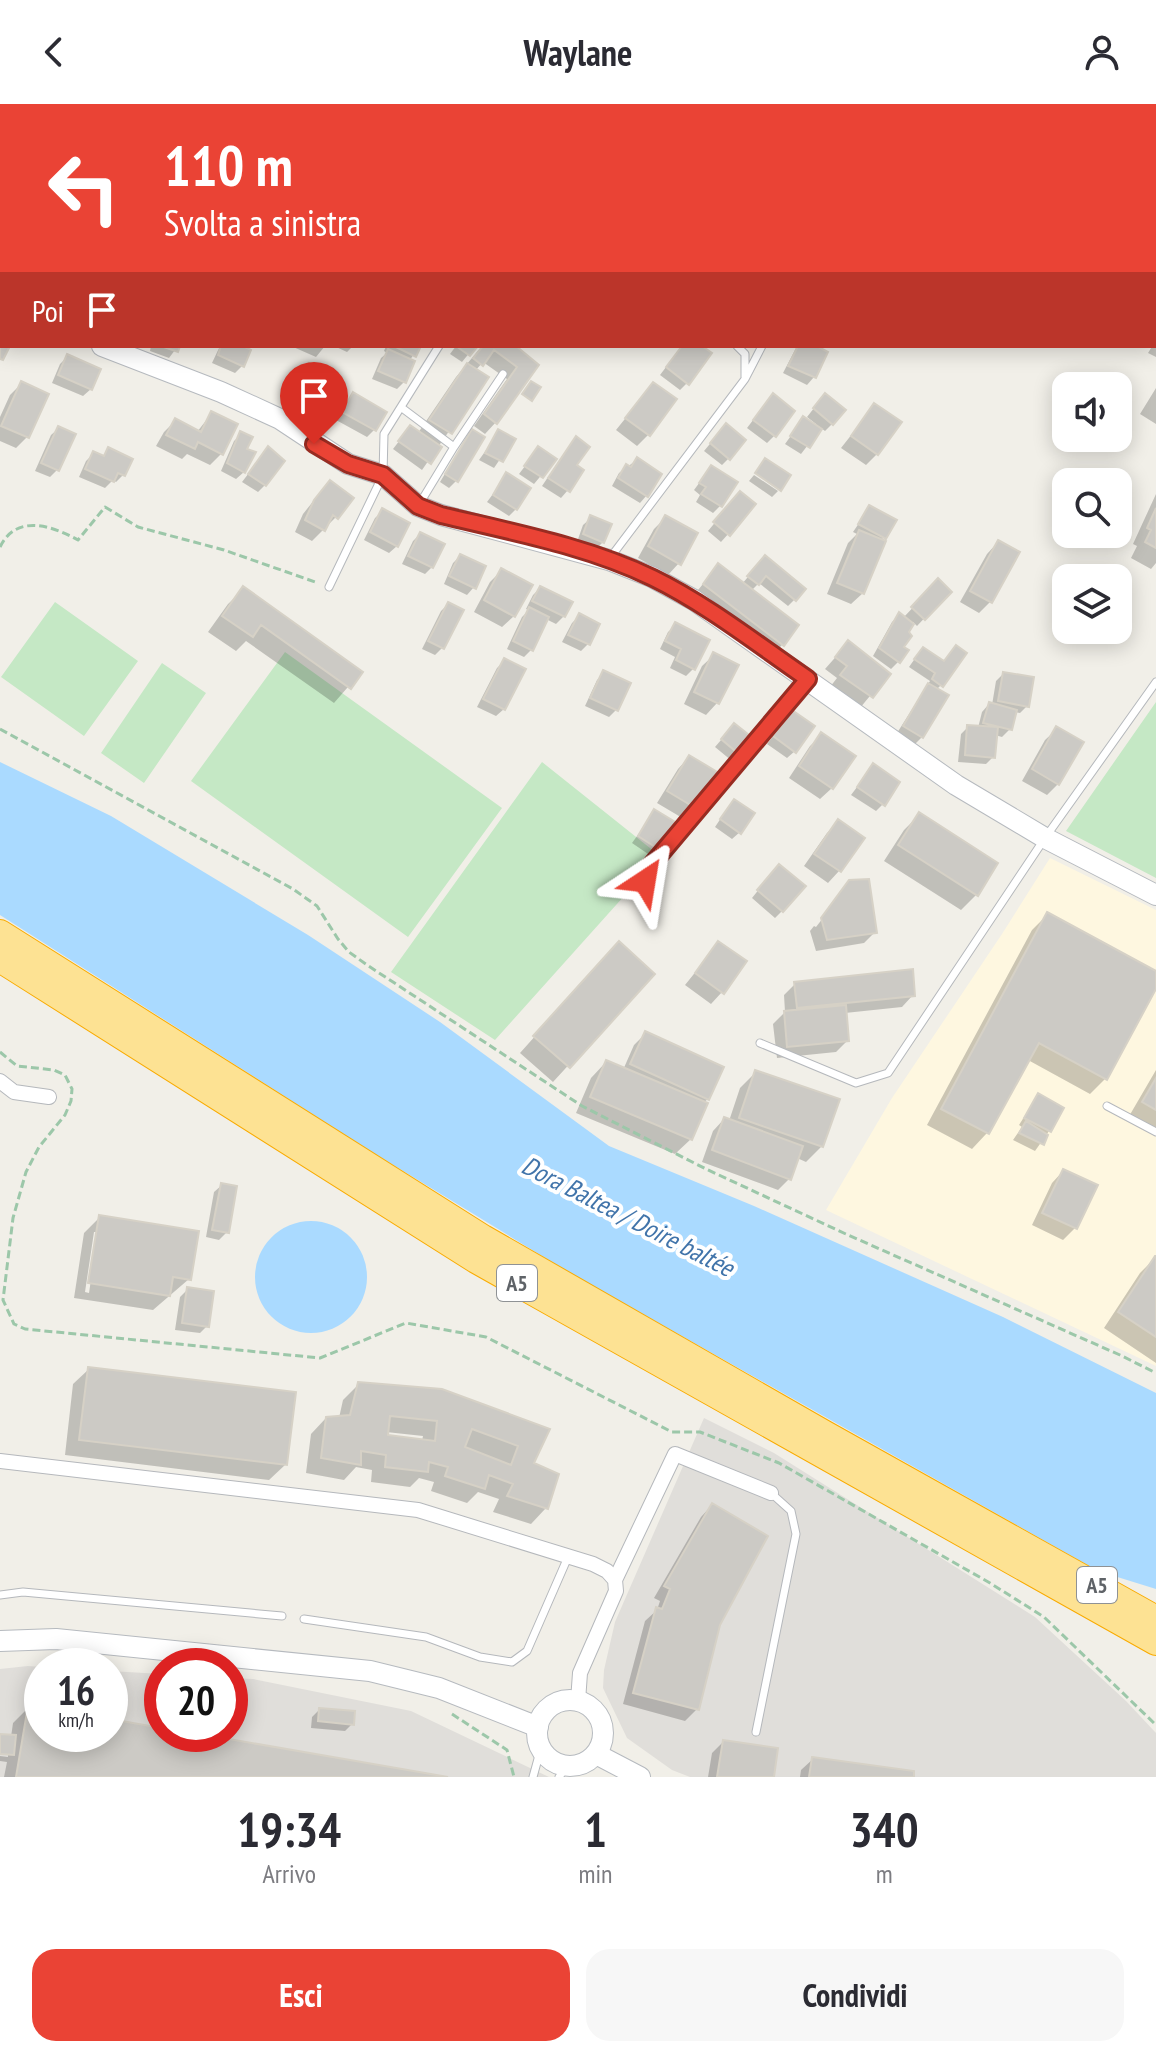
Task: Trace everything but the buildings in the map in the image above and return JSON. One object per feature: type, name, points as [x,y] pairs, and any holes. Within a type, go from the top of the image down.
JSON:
[{"type":"highway","name":"A5","points":[[0,933],[483,1238],[1156,1619]]},
{"type":"highway","name":"A5","points":[[0,959],[476,1260],[1156,1642]]},
{"type":"main road","points":[[107,348],[280,419],[348,464],[383,475],[418,506],[441,515],[609,560],[652,577],[694,600],[956,785],[1045,838],[1156,895]]},
{"type":"main road","points":[[0,1641],[56,1639],[370,1671],[439,1688],[538,1727]]},
{"type":"main road","points":[[567,1700],[578,1701],[590,1706],[599,1716],[603,1729],[602,1742],[596,1754],[587,1761],[563,1771],[541,1748],[538,1727],[548,1709],[567,1700]]},
{"type":"main road","points":[[596,1754],[640,1777]]},
{"type":"street","points":[[0,1081],[14,1092],[49,1097]]},
{"type":"street","points":[[578,1701],[580,1673],[616,1591],[615,1580],[675,1454],[771,1493]]},
{"type":"street","points":[[0,1461],[418,1510],[593,1564],[607,1571],[615,1580]]},
{"type":"lane","points":[[329,587],[383,475],[384,434],[438,348]]},
{"type":"lane","points":[[739,348],[745,354],[745,379]]},
{"type":"lane","points":[[609,560],[745,379],[761,348]]},
{"type":"lane","points":[[418,506],[503,374]]},
{"type":"lane","points":[[402,408],[454,447]]},
{"type":"lane","points":[[645,881],[648,869],[808,679]]},
{"type":"lane","points":[[760,1043],[856,1083],[888,1073],[1045,838],[1156,682]]},
{"type":"lane","points":[[1107,1106],[1156,1132]]},
{"type":"lane","points":[[756,1732],[796,1534],[791,1511],[771,1493]]},
{"type":"lane","points":[[304,1619],[426,1637],[480,1657],[512,1662],[527,1651],[568,1557]]},
{"type":"lane","points":[[0,1595],[23,1592],[282,1616]]},
{"type":"lane","points":[[533,1777],[541,1748]]},
{"type":"path","points":[[0,547],[6,536],[19,526],[35,525],[78,540],[105,507],[138,527],[224,550],[329,587]]},
{"type":"path","points":[[0,729],[293,889],[317,906],[349,952],[582,1106],[777,1202],[1156,1373]]},
{"type":"path","points":[[0,1052],[17,1066],[54,1070],[65,1075],[72,1089],[65,1115],[39,1147],[26,1172],[13,1218],[3,1300],[14,1324],[25,1329],[320,1358],[406,1323],[486,1337],[672,1432],[700,1432],[779,1463],[990,1583],[1044,1617],[1156,1725]]},
{"type":"path","points":[[445,1710],[507,1750],[514,1777]]},
{"type":"shaded area","points":[[1050,858],[1156,910],[1156,1366],[826,1210],[892,1098]]},
{"type":"shaded area","points":[[704,1418],[774,1453],[1035,1617],[1156,1733],[1156,1777],[690,1777],[672,1770],[627,1738],[603,1688],[615,1622]]},
{"type":"shaded area","points":[[24,1666],[24,1752],[128,1752],[128,1672],[144,1673],[144,1752],[248,1752],[248,1679],[253,1679],[411,1711],[549,1777],[0,1777],[0,1669]]},
{"type":"green space","points":[[55,602],[138,661],[84,736],[1,677]]},
{"type":"green space","points":[[285,652],[502,808],[408,937],[191,781]]},
{"type":"green space","points":[[162,663],[206,693],[144,783],[101,753]]},
{"type":"green space","points":[[1156,702],[1156,878],[1066,831]]},
{"type":"green space","points":[[542,762],[660,856],[495,1040],[391,972]]},
{"type":"water","name":"Dora Baltea / Doire baltée","points":[[0,762],[111,816],[308,935],[440,1022],[609,1146],[754,1206],[1003,1317],[1156,1393],[1156,1589],[1098,1571],[565,1270],[372,1152],[0,915]]},
{"type":"water","points":[[311,1221],[332,1225],[351,1237],[363,1256],[367,1277],[363,1298],[351,1317],[332,1329],[311,1333],[290,1329],[271,1317],[259,1298],[255,1277],[259,1256],[271,1237],[290,1225]]},
{"type":"route","points":[[314,444],[348,464],[383,475],[418,506],[441,515],[609,560],[652,577],[694,600],[808,679],[648,869],[645,881]]}]
